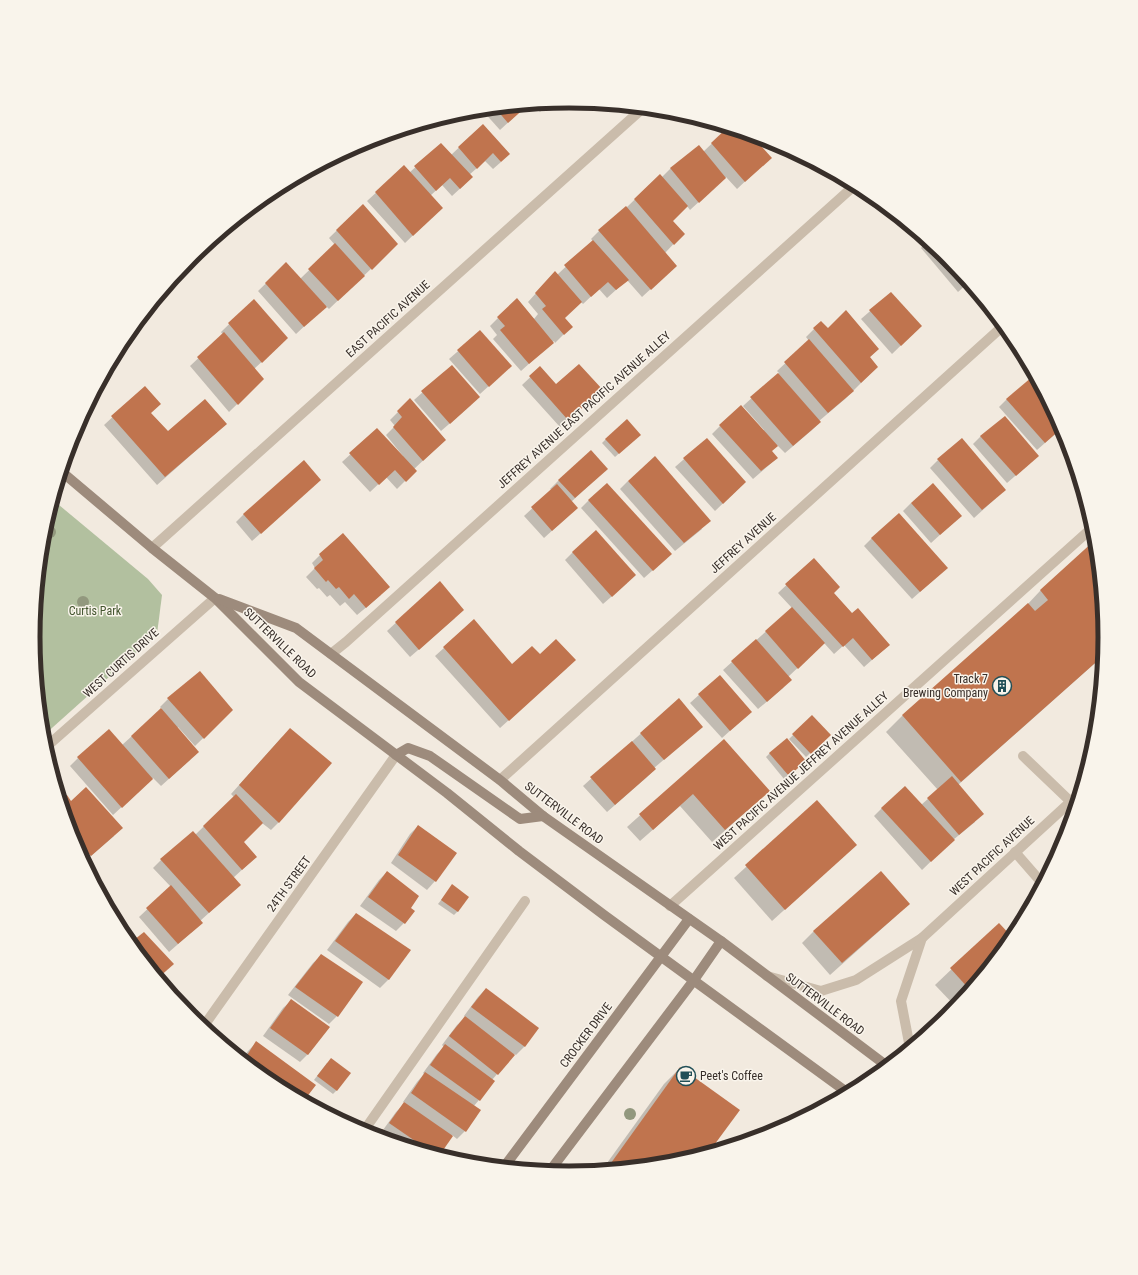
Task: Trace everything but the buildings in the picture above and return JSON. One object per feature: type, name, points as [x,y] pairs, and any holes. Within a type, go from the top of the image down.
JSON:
[{"type":"main road","name":"SUTTERVILLE ROAD","points":[[66,475],[152,548],[215,598],[299,682],[447,793],[519,851],[661,958],[694,980],[843,1090]]},
{"type":"main road","name":"SUTTERVILLE ROAD","points":[[215,598],[296,628],[500,780],[543,816],[721,941],[883,1063]]},
{"type":"main road","points":[[396,755],[408,748],[430,756],[520,819],[543,816]]},
{"type":"main road","name":"CROCKER DRIVE","points":[[507,1163],[689,919]]},
{"type":"main road","points":[[554,1166],[694,980],[721,941]]},
{"type":"street","name":"EAST PACIFIC AVENUE","points":[[152,548],[638,113]]},
{"type":"street","name":"JEFFREY AVENUE EAST PACIFIC AVENUE ALLEY","points":[[330,654],[352,636],[850,189]]},
{"type":"street","name":"JEFFREY AVENUE","points":[[500,780],[999,330]]},
{"type":"street","name":"WEST PACIFIC AVENUE JEFFREY AVENUE ALLEY","points":[[670,906],[1087,532]]},
{"type":"street","name":"WEST CURTIS DRIVE","points":[[51,743],[215,598]]},
{"type":"street","name":"24TH STREET","points":[[206,1022],[396,755]]},
{"type":"street","points":[[1023,756],[1071,802]]},
{"type":"street","name":"WEST PACIFIC AVENUE","points":[[765,975],[821,991],[856,980],[922,938],[1071,802]]},
{"type":"street","points":[[1015,852],[1039,879]]},
{"type":"street","points":[[367,1126],[525,901]]},
{"type":"street","name":"WEST PACIFIC AVENUE","points":[[909,1042],[901,1001],[922,938]]},
{"type":"green space","name":"Curtis Park","points":[[57,504],[148,579],[162,595],[157,634],[49,731],[41,672],[41,603],[50,534]]},
{"type":"place","name":"Track 7 Brewing Company","points":[[1002,686]]},
{"type":"place","name":"Peet's Coffee","points":[[686,1076]]}]
